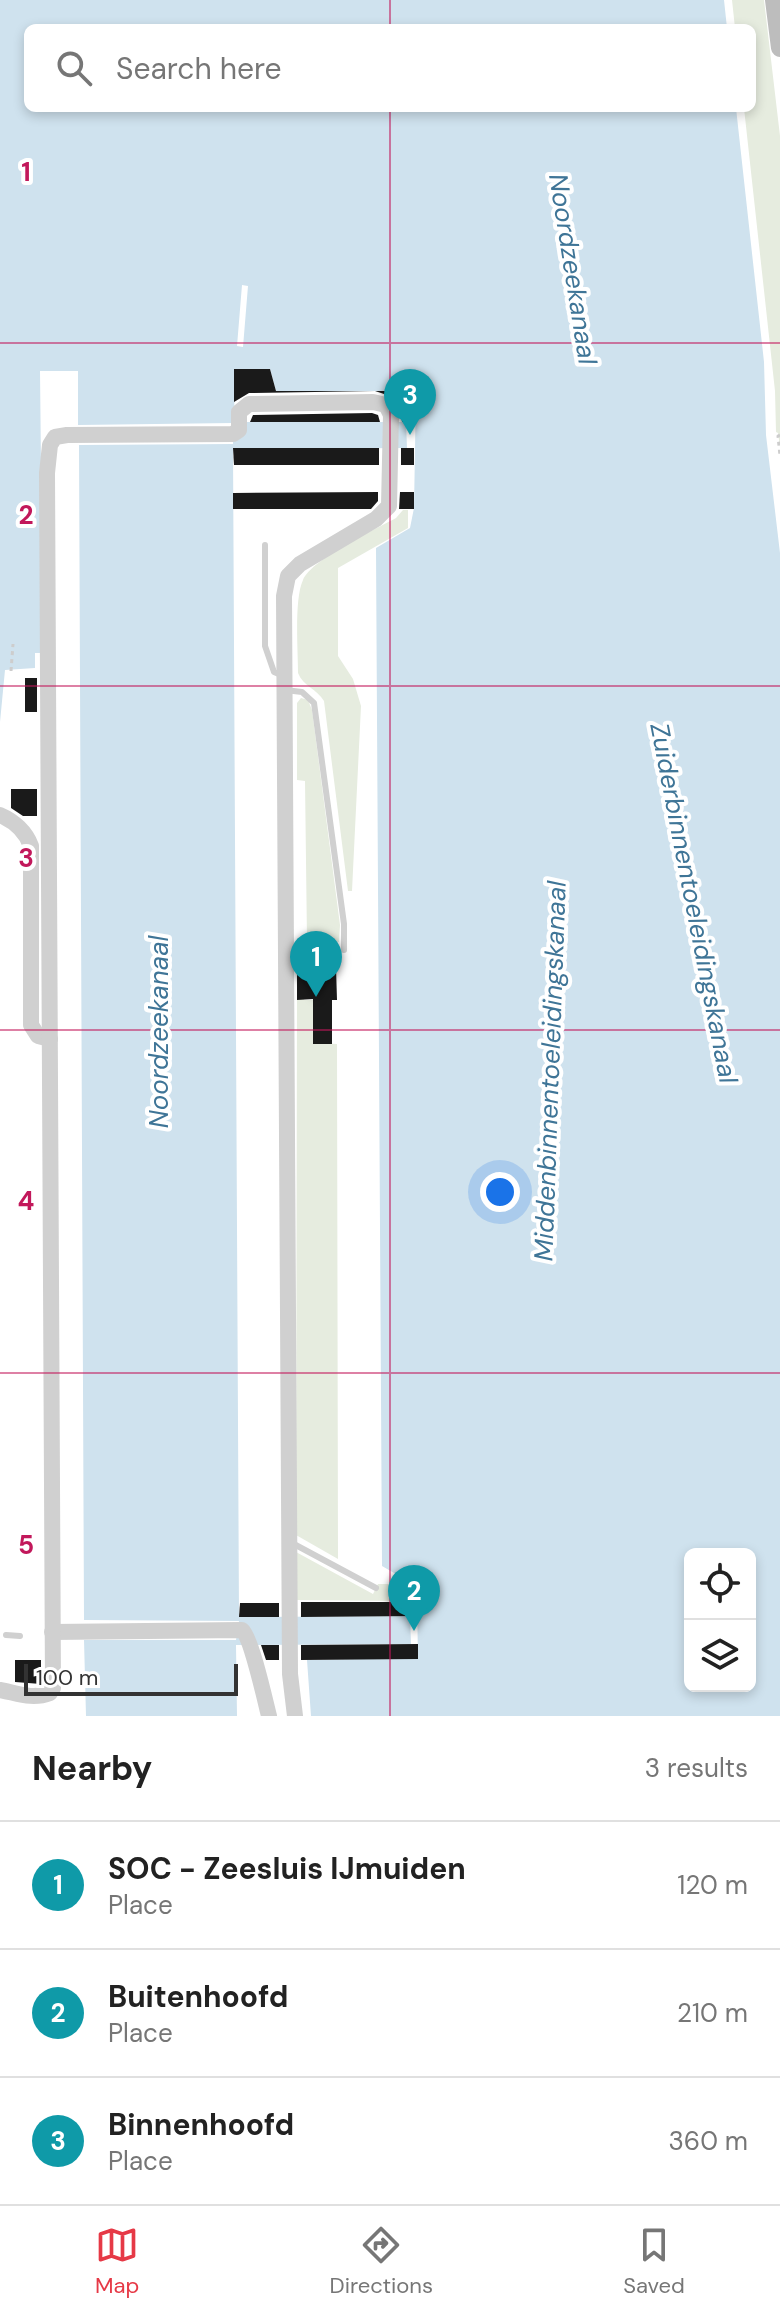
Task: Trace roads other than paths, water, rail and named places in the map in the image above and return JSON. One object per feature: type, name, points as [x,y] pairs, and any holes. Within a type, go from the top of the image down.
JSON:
[{"type":"main road","points":[[774,0],[780,48]]},
{"type":"street","points":[[2,1690],[17,1696],[50,1693],[53,1688],[47,473],[50,445],[55,437],[75,435],[233,434],[239,430],[239,412],[243,406],[258,403],[373,402],[386,405],[391,415],[389,506],[376,519],[300,564],[288,576],[284,596],[287,933],[284,1064],[290,1674],[295,1716]]},
{"type":"street","points":[[1,815],[28,837],[31,846],[31,1025],[38,1036],[50,1039]]},
{"type":"street","points":[[52,1640],[77,1631],[242,1630],[249,1636],[253,1662],[269,1716]]},
{"type":"lane","points":[[265,545],[265,646],[274,672],[314,703],[344,924],[344,950]]},
{"type":"lane","points":[[289,1541],[376,1588]]},
{"type":"lane","points":[[6,1635],[20,1636]]},
{"type":"water","points":[[0,0],[724,0],[727,24],[24,24],[24,112],[736,112],[764,362],[766,435],[780,553],[780,1716],[311,1716],[307,1660],[418,1658],[417,1602],[412,1602],[413,1584],[382,1566],[376,548],[410,528],[414,508],[416,391],[276,391],[270,369],[235,369],[234,422],[406,422],[407,448],[233,449],[239,1617],[410,1616],[411,1644],[236,1645],[237,1716],[86,1716],[84,1640],[236,1640],[239,1621],[84,1620],[79,445],[233,444],[233,423],[78,425],[78,371],[40,371],[43,653],[35,653],[35,668],[5,670],[0,722]],"holes":[[[242,285],[248,286],[243,347],[237,346]]]},
{"type":"place","name":"Binnenhoofd","points":[[410,435]]},
{"type":"place","name":"SOC - Zeesluis IJmuiden","points":[[316,997]]},
{"type":"place","name":"Buitenhoofd","points":[[414,1631]]},
{"type":"water label","name":"Noordzeekanaal","points":[[573,269]]},
{"type":"water label","name":"Zuiderbinnentoeleidingskanaal","points":[[694,903]]},
{"type":"water label","name":"Noordzeekanaal","points":[[159,1032]]},
{"type":"water label","name":"Middenbinnentoeleidingskanaal","points":[[550,1071]]}]
